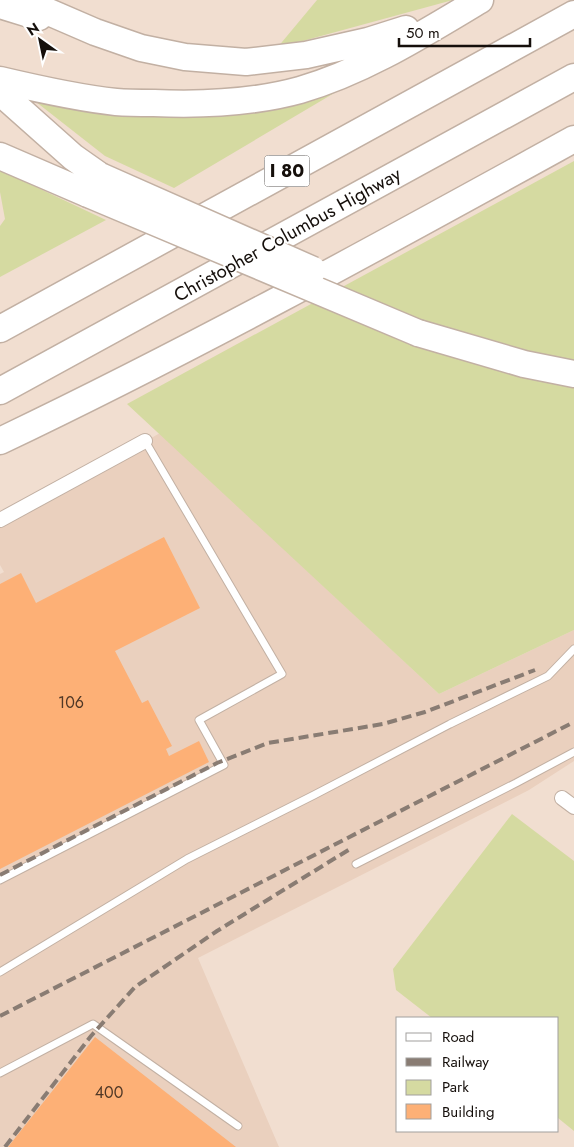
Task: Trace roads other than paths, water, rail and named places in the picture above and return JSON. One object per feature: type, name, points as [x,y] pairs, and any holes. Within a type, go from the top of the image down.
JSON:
[{"type":"highway","points":[[21,0],[95,32]]},
{"type":"highway","points":[[0,5],[95,32],[142,48],[185,57],[246,62],[306,55],[368,41],[409,28],[480,0]]},
{"type":"highway","points":[[0,80],[55,92],[116,102],[182,104],[241,101],[300,90],[354,69],[410,42],[480,0]]},
{"type":"highway","name":"I 80","points":[[0,329],[574,14]]},
{"type":"highway","name":"Christopher Columbus Highway","points":[[0,391],[574,77]]},
{"type":"highway","points":[[0,92],[74,157],[94,185]]},
{"type":"highway","points":[[0,441],[97,395],[266,307],[574,139]]},
{"type":"highway","points":[[3,158],[94,185],[422,326],[524,364],[574,374]]},
{"type":"highway","points":[[422,326],[530,352],[574,359]]},
{"type":"street","points":[[0,520],[145,441]]},
{"type":"street","points":[[562,798],[574,807]]},
{"type":"lane","points":[[0,880],[224,765],[199,720],[282,674],[145,441]]},
{"type":"lane","points":[[0,972],[187,859],[548,676],[574,649]]},
{"type":"lane","points":[[356,864],[574,752]]},
{"type":"lane","points":[[0,1073],[93,1024],[238,1126]]},
{"type":"railway","points":[[0,875],[217,763],[268,743],[383,724],[425,712],[535,670]]},
{"type":"railway","points":[[0,1016],[574,722]]},
{"type":"railway","points":[[5,1147],[91,1036],[135,987],[217,931],[350,849]]}]
